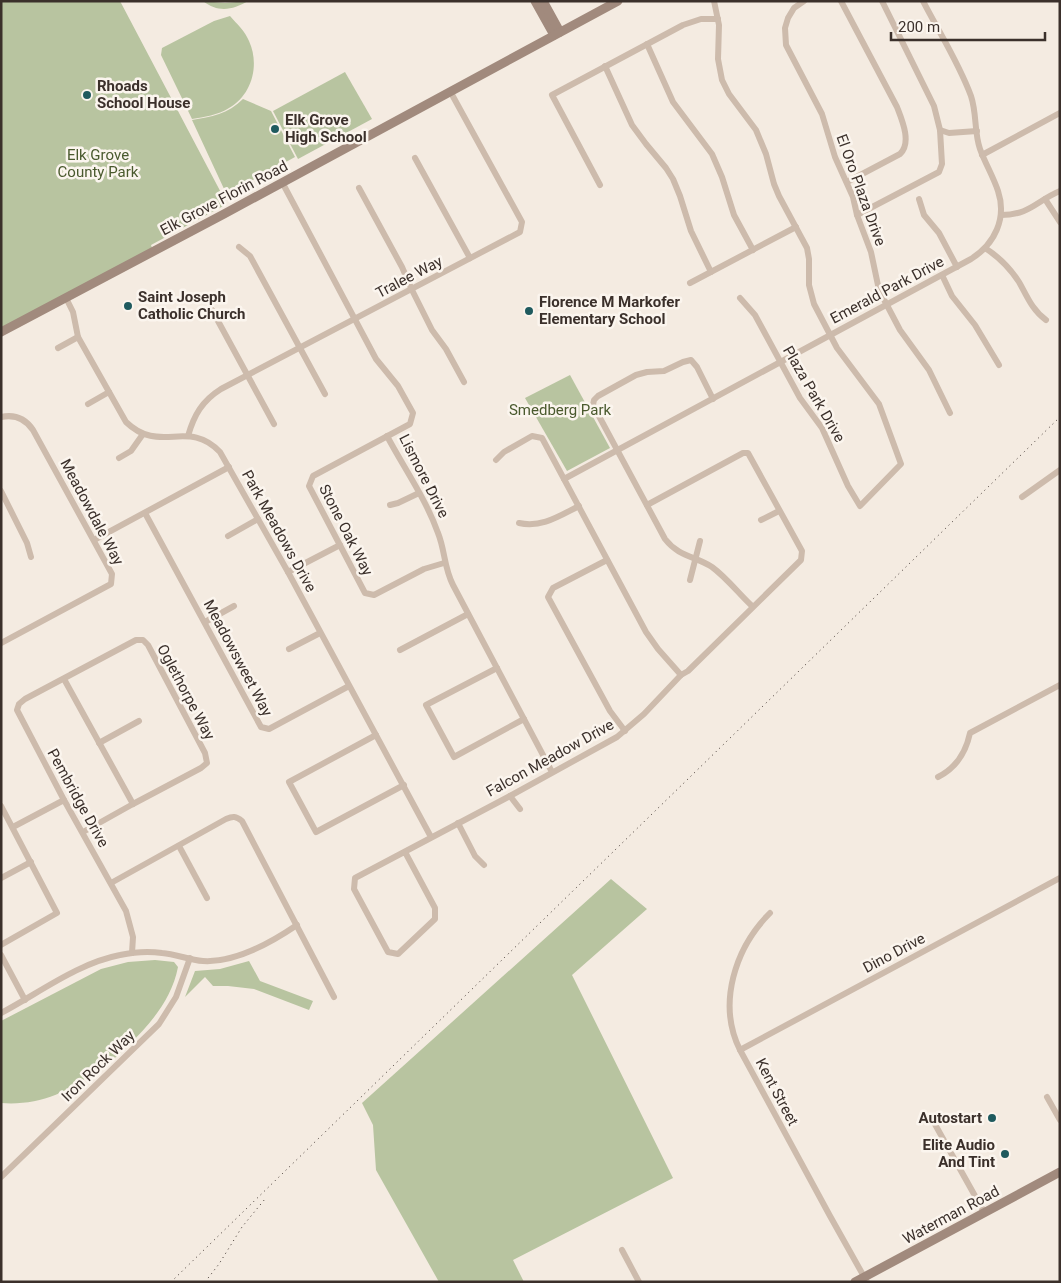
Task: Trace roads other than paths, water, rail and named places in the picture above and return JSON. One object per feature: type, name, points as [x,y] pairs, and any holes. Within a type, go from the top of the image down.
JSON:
[{"type":"main road","points":[[535,1],[557,34]]},
{"type":"main road","points":[[543,1],[557,34]]},
{"type":"main road","name":"Elk Grove Florin Road","points":[[1,332],[618,1]]},
{"type":"main road","name":"Waterman Road","points":[[855,1282],[866,1279],[984,1212],[1060,1172]]},
{"type":"street","name":"Plaza Park Drive","points":[[714,1],[718,19],[718,59],[722,80],[729,94],[749,120],[761,142],[774,184],[809,254],[808,278],[812,298],[830,335],[845,359],[879,404],[901,464],[860,506],[845,480],[822,428],[800,398],[755,315],[740,298]]},
{"type":"street","name":"El Oro Plaza Drive","points":[[804,1],[794,8],[788,18],[785,28],[785,40],[822,114],[835,157],[853,197],[857,215],[871,252],[877,284],[900,330],[928,370],[950,414]]},
{"type":"street","points":[[841,1],[897,108],[902,120],[905,141],[905,149],[900,154],[846,182]]},
{"type":"street","points":[[857,215],[939,172],[942,164],[940,130],[934,106],[882,1]]},
{"type":"street","name":"Emerald Park Drive","points":[[564,479],[957,267],[976,256],[985,248],[996,232],[1000,215],[998,192],[978,142],[975,110],[967,86],[923,1]]},
{"type":"street","points":[[600,185],[552,95],[689,22],[700,19],[718,19]]},
{"type":"street","points":[[647,44],[673,102],[712,154],[722,177],[734,215],[753,250]]},
{"type":"street","points":[[605,66],[632,125],[673,179],[690,232],[711,272]]},
{"type":"street","name":"Tralee Way","points":[[188,436],[193,420],[204,402],[221,389],[520,232],[522,222],[450,91]]},
{"type":"street","points":[[982,155],[1060,113]]},
{"type":"street","points":[[940,130],[949,133],[977,131]]},
{"type":"street","points":[[416,158],[470,258]]},
{"type":"street","name":"Lismore Drive","points":[[282,182],[376,358],[398,386],[413,413],[410,424],[387,436],[419,493],[438,534],[449,578],[552,772]]},
{"type":"street","points":[[359,188],[402,267],[432,330],[446,349],[464,382]]},
{"type":"street","points":[[1000,215],[1026,211],[1060,191]]},
{"type":"street","points":[[919,199],[924,215],[939,233],[957,267]]},
{"type":"street","points":[[1046,199],[1060,222]]},
{"type":"street","points":[[690,284],[796,227]]},
{"type":"street","points":[[239,247],[250,256],[325,394]]},
{"type":"street","points":[[985,248],[1010,269],[1034,310],[1046,320]]},
{"type":"street","points":[[942,275],[952,296],[976,325],[999,365]]},
{"type":"street","points":[[66,298],[73,312],[78,337],[109,392],[126,422],[143,434],[131,452],[119,458]]},
{"type":"street","points":[[212,310],[274,424]]},
{"type":"street","points":[[58,348],[78,337]]},
{"type":"street","points":[[713,399],[697,366],[691,360],[664,371],[636,375],[598,396],[593,403],[668,544],[677,552],[714,569],[752,606]]},
{"type":"street","points":[[88,404],[109,392]]},
{"type":"street","name":"Meadowdale Way","points":[[1,417],[18,417],[30,425],[112,574],[111,584],[1,643]]},
{"type":"street","name":"Park Meadows Drive","points":[[143,434],[160,438],[188,436],[202,438],[216,447],[288,572],[431,837]]},
{"type":"street","name":"Stone Oak Way","points":[[387,436],[312,476],[309,486],[364,593],[374,596],[418,571],[444,563]]},
{"type":"street","points":[[496,460],[504,452],[532,436],[542,438],[652,640],[681,675]]},
{"type":"street","name":"Falcon Meadow Drive","points":[[405,852],[435,908],[435,919],[398,954],[388,952],[354,889],[355,878],[510,796],[607,743],[625,731],[801,560],[802,552],[748,453],[743,453],[647,505]]},
{"type":"street","points":[[94,540],[229,467]]},
{"type":"street","points":[[1022,497],[1060,470]]},
{"type":"street","points":[[1,491],[31,557]]},
{"type":"street","points":[[390,505],[419,493]]},
{"type":"street","points":[[519,523],[528,525],[540,524],[579,506]]},
{"type":"street","points":[[761,520],[779,511]]},
{"type":"street","name":"Meadowsweet Way","points":[[145,513],[261,727],[269,729],[349,686]]},
{"type":"street","points":[[228,536],[258,519]]},
{"type":"street","points":[[690,580],[700,541]]},
{"type":"street","points":[[288,572],[340,545]]},
{"type":"street","points":[[607,560],[553,588],[548,597],[610,711],[625,731]]},
{"type":"street","points":[[205,622],[234,606]]},
{"type":"street","points":[[400,650],[468,614]]},
{"type":"street","points":[[289,649],[320,633]]},
{"type":"street","name":"Oglethorpe Way","points":[[64,679],[136,640],[143,640],[148,645],[205,753],[207,762],[202,768],[83,832]]},
{"type":"street","points":[[497,668],[426,705],[444,740],[454,757],[524,719]]},
{"type":"street","points":[[64,679],[133,804]]},
{"type":"street","name":"Pembridge Drive","points":[[64,679],[22,701],[17,706],[17,710],[64,800],[111,883],[129,920],[133,938],[132,953]]},
{"type":"street","points":[[938,777],[946,773],[957,763],[970,733],[1060,684]]},
{"type":"street","points":[[99,743],[139,721]]},
{"type":"street","points":[[376,735],[289,782],[316,832],[404,785]]},
{"type":"street","points":[[510,796],[520,809]]},
{"type":"street","points":[[13,827],[64,800]]},
{"type":"street","points":[[1,806],[56,913],[1,945]]},
{"type":"street","points":[[111,883],[232,816],[238,817],[334,997]]},
{"type":"street","points":[[458,823],[475,856],[484,865]]},
{"type":"street","points":[[179,846],[207,898]]},
{"type":"street","points":[[1,878],[31,862]]},
{"type":"street","name":"Dino Drive","points":[[740,1050],[1060,878]]},
{"type":"street","name":"Kent Street","points":[[770,913],[754,931],[741,952],[734,976],[731,999],[733,1029],[740,1050],[866,1279]]},
{"type":"street","points":[[1,1012],[85,966],[105,959],[132,953],[162,953],[201,961],[235,957],[297,925]]},
{"type":"street","points":[[1,955],[25,1000]]},
{"type":"street","name":"Iron Rock Way","points":[[1,1177],[159,1024],[176,997],[190,958]]},
{"type":"street","points":[[1046,1097],[1060,1120]]},
{"type":"street","points":[[932,1119],[984,1212]]},
{"type":"street","points":[[622,1250],[639,1282]]},
{"type":"railway","points":[[171,1282],[1060,417]]},
{"type":"railway","points":[[205,1282],[219,1264],[242,1227],[265,1199]]},
{"type":"place","name":"Rhoads School House","points":[[87,95]]},
{"type":"place","name":"Elk Grove High School","points":[[275,129]]},
{"type":"place","name":"Saint Joseph Catholic Church","points":[[128,306]]},
{"type":"place","name":"Florence M Markofer Elementary School","points":[[529,311]]},
{"type":"place","name":"Autostart","points":[[992,1118]]},
{"type":"place","name":"Elite Audio And Tint","points":[[1005,1154]]},
{"type":"park label","name":"Elk Grove County Park","points":[[98,164]]},
{"type":"park label","name":"Smedberg Park","points":[[560,410]]}]
